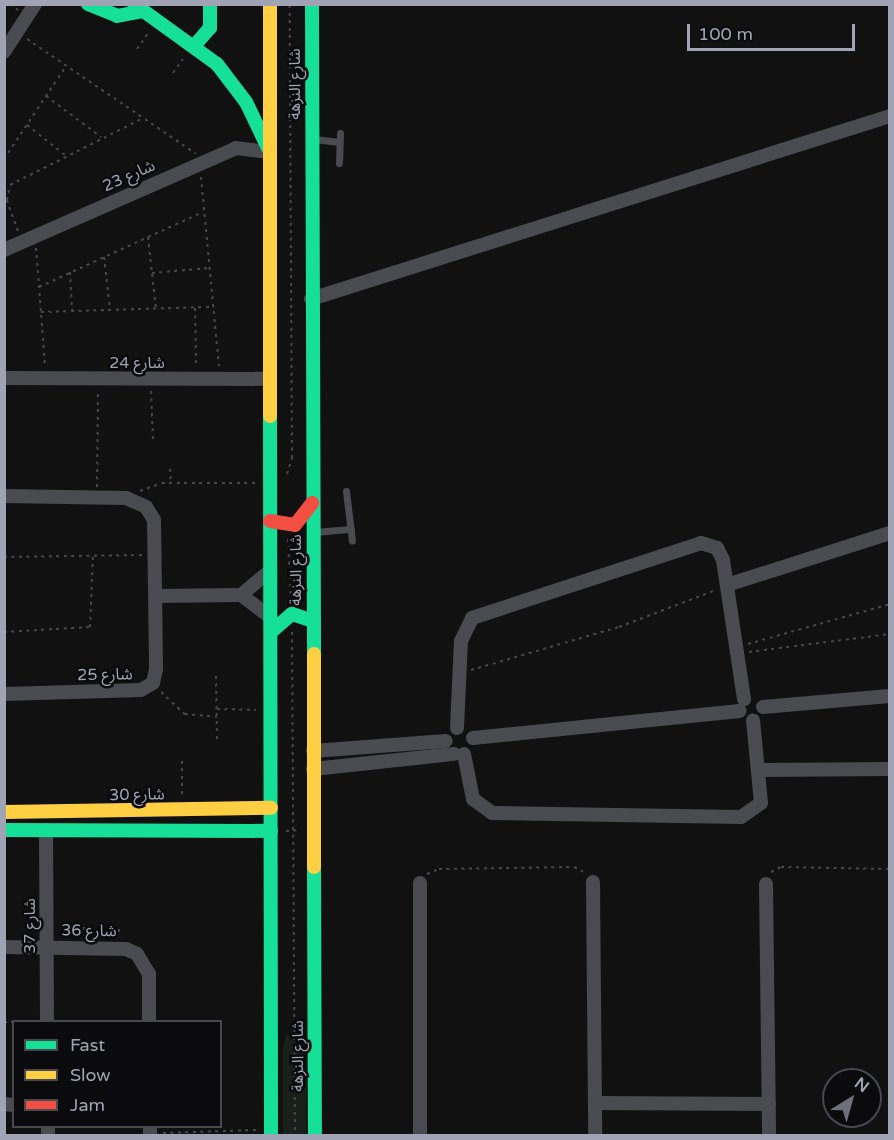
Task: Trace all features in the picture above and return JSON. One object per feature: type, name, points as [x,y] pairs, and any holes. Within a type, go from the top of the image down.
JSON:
[{"type":"main road","points":[[88,4],[117,16],[139,8],[195,45],[233,82],[270,152]]},
{"type":"main road","points":[[195,45],[210,28],[210,4]]},
{"type":"main road","name":"شارع النزهة","points":[[270,4],[271,1132]]},
{"type":"main road","name":"شارع النزهة","points":[[312,4],[315,1136]]},
{"type":"main road","points":[[270,522],[288,527],[312,503]]},
{"type":"main road","points":[[270,632],[292,614],[313,621]]},
{"type":"main road","name":"شارع 30","points":[[4,812],[271,808]]},
{"type":"main road","points":[[233,809],[234,831]]},
{"type":"main road","points":[[4,830],[271,831]]},
{"type":"street","points":[[4,52],[35,4]]},
{"type":"street","points":[[311,299],[890,116]]},
{"type":"street","name":"شارع 23","points":[[4,250],[236,148],[270,152]]},
{"type":"street","name":"شارع 24","points":[[4,378],[270,380]]},
{"type":"street","points":[[4,496],[97,497],[133,500]]},
{"type":"street","name":"شارع 25","points":[[4,694],[141,690],[153,683],[154,520],[133,500]]},
{"type":"street","points":[[727,585],[890,533]]},
{"type":"street","points":[[313,752],[446,741],[457,728],[463,631],[481,612],[701,543],[717,548],[727,585],[737,650],[742,705],[753,720],[761,803],[741,817],[504,815],[473,799],[459,754],[446,741]]},
{"type":"street","points":[[241,595],[270,571]]},
{"type":"street","points":[[155,596],[241,595],[270,617]]},
{"type":"street","points":[[753,720],[763,707],[890,696]]},
{"type":"street","points":[[457,728],[472,738],[742,705],[756,697],[763,707]]},
{"type":"street","points":[[313,769],[459,754],[472,738]]},
{"type":"street","points":[[759,770],[890,769]]},
{"type":"street","name":"شارع 37","points":[[46,830],[47,1020]]},
{"type":"street","points":[[592,882],[595,1136]]},
{"type":"street","points":[[420,883],[420,1136]]},
{"type":"street","points":[[766,884],[769,1136]]},
{"type":"street","name":"شارع 36","points":[[4,947],[46,947],[137,954],[149,974],[149,1020]]},
{"type":"street","points":[[595,1103],[769,1104]]},
{"type":"lane","points":[[339,133],[339,163]]},
{"type":"lane","points":[[312,139],[339,142]]},
{"type":"lane","points":[[346,491],[352,541]]},
{"type":"lane","points":[[313,532],[351,529]]},
{"type":"path","points":[[285,485],[292,458],[290,4]]},
{"type":"path","points":[[137,49],[158,21]]},
{"type":"path","points":[[17,33],[203,161],[204,212],[221,380]]},
{"type":"path","points":[[4,159],[66,66]]},
{"type":"path","points":[[46,96],[100,138]]},
{"type":"path","points":[[10,184],[143,118]]},
{"type":"path","points":[[27,126],[65,155]]},
{"type":"path","points":[[4,181],[10,184]]},
{"type":"path","points":[[10,184],[7,200],[22,242]]},
{"type":"path","points":[[39,287],[204,212]]},
{"type":"path","points":[[36,237],[46,379]]},
{"type":"path","points":[[148,237],[156,309]]},
{"type":"path","points":[[104,257],[110,310]]},
{"type":"path","points":[[152,273],[210,268]]},
{"type":"path","points":[[70,272],[72,311]]},
{"type":"path","points":[[41,312],[214,307]]},
{"type":"path","points":[[195,308],[196,379]]},
{"type":"path","points":[[97,497],[98,379]]},
{"type":"path","points":[[151,379],[153,439]]},
{"type":"path","points":[[170,469],[171,483]]},
{"type":"path","points":[[133,500],[146,487],[171,483],[270,483]]},
{"type":"path","points":[[288,527],[292,614],[295,1136]]},
{"type":"path","points":[[4,557],[154,555]]},
{"type":"path","points":[[4,632],[90,627],[93,556]]},
{"type":"path","points":[[270,571],[312,571]]},
{"type":"path","points":[[459,674],[630,623],[727,585]]},
{"type":"path","points":[[737,650],[890,604]]},
{"type":"path","points":[[737,650],[890,634]]},
{"type":"path","points":[[216,676],[217,742]]},
{"type":"path","points":[[153,683],[185,714],[217,717]]},
{"type":"path","points":[[217,710],[270,710]]},
{"type":"path","points":[[182,761],[182,810]]},
{"type":"path","points":[[271,791],[313,790]]},
{"type":"path","points":[[271,831],[314,830]]},
{"type":"path","points":[[420,883],[439,869],[574,867],[592,882]]},
{"type":"path","points":[[766,884],[770,872],[781,867],[890,869]]},
{"type":"path","points":[[150,1132],[271,1132]]},
{"type":"shaded area","points":[[293,1034],[306,1049],[306,1135],[283,1136],[283,1048],[286,1035]]},
{"type":"traffic: fast","points":[[88,4],[117,16],[143,11]]},
{"type":"traffic: fast","points":[[134,4],[217,64],[246,102],[268,148]]},
{"type":"traffic: fast","points":[[195,45],[210,28],[210,4]]},
{"type":"traffic: fast","points":[[312,4],[314,654]]},
{"type":"traffic: fast","points":[[270,416],[271,1136]]},
{"type":"traffic: fast","points":[[271,632],[292,614],[313,621]]},
{"type":"traffic: fast","points":[[4,830],[271,831]]},
{"type":"traffic: fast","points":[[314,867],[315,1136]]},
{"type":"traffic: slow","points":[[270,4],[270,416]]},
{"type":"traffic: slow","points":[[314,654],[314,867]]},
{"type":"traffic: slow","points":[[4,812],[271,808]]},
{"type":"traffic: jam","points":[[270,521],[295,525],[312,503]]}]
